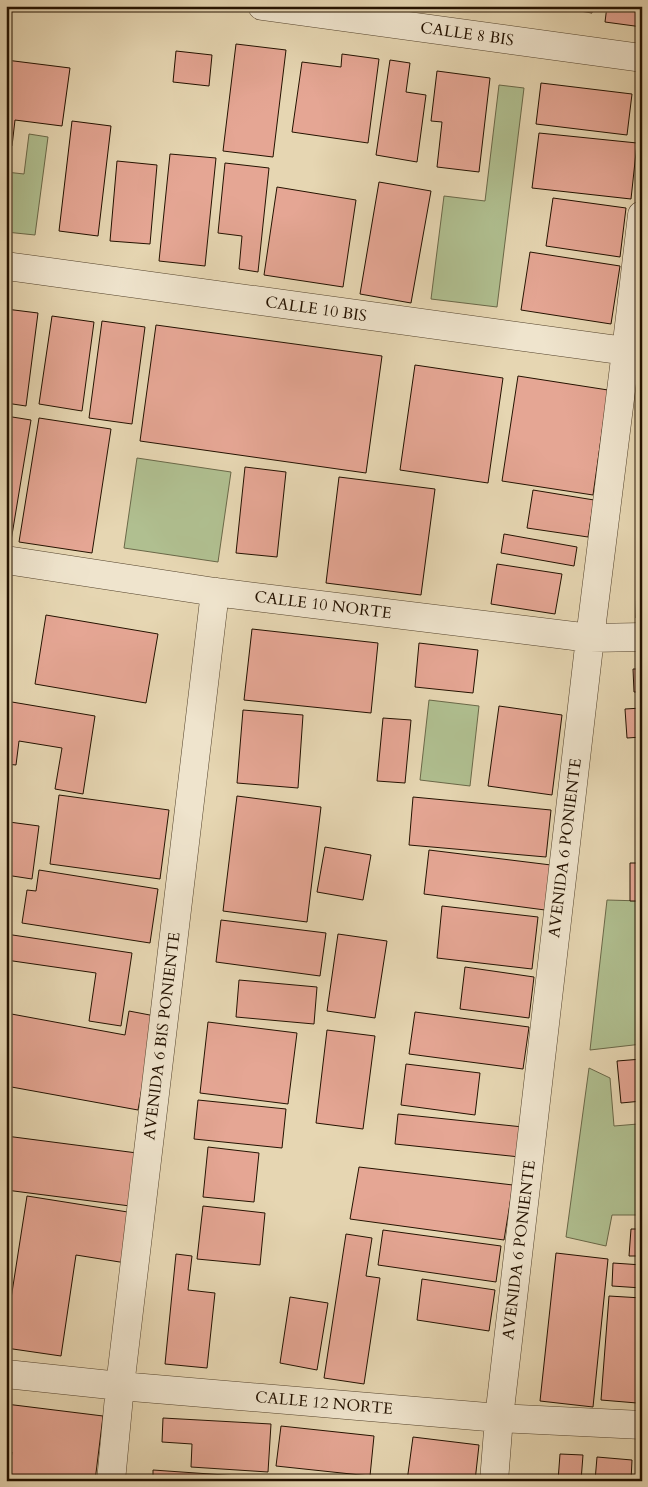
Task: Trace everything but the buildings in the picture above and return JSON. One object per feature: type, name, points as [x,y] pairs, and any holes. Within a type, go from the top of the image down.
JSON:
[{"type":"street","name":"CALLE 8 BIS","points":[[262,6],[642,58]]},
{"type":"street","name":"AVENIDA 6 PONIENTE","points":[[494,1481],[499,1418],[590,638],[642,215]]},
{"type":"street","name":"CALLE 10 BIS","points":[[6,266],[626,351]]},
{"type":"street","name":"CALLE 10 NORTE","points":[[6,560],[215,592],[590,638],[642,637]]},
{"type":"street","name":"AVENIDA 6 BIS PONIENTE","points":[[111,1481],[120,1386],[215,592]]},
{"type":"street","name":"CALLE 12 NORTE","points":[[6,1374],[120,1386],[499,1418],[642,1425]]},
{"type":"green space","points":[[499,85],[524,88],[497,307],[431,299],[444,196],[485,201]]},
{"type":"green space","points":[[29,134],[48,137],[35,235],[6,232],[6,172],[24,174]]},
{"type":"green space","points":[[137,458],[231,472],[218,562],[124,548]]},
{"type":"green space","points":[[429,700],[479,706],[470,786],[420,780]]},
{"type":"green space","points":[[607,900],[642,901],[642,1044],[590,1050]]},
{"type":"green space","points":[[589,1068],[610,1078],[614,1126],[638,1124],[642,1140],[642,1215],[612,1215],[606,1246],[566,1237]]}]
